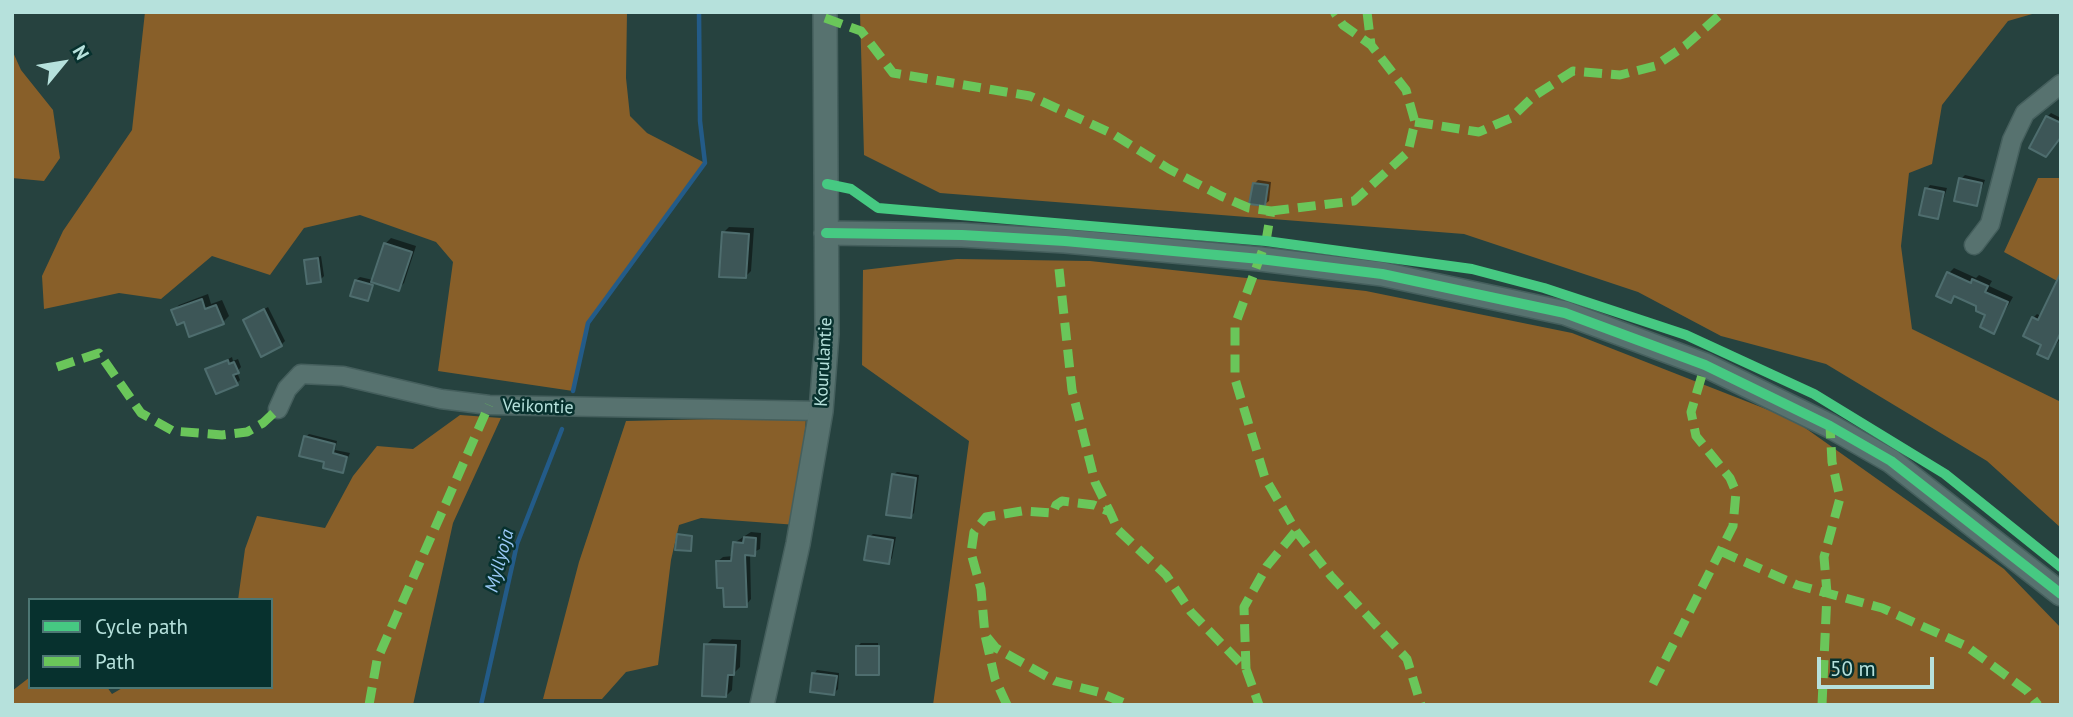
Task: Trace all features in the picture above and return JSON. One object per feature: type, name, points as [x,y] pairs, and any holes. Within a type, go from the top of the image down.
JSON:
[{"type":"street","name":"Kourulantie","points":[[762,705],[799,544],[821,411],[827,334],[825,12]]},
{"type":"street","points":[[1975,245],[1990,224],[2012,140],[2025,113],[2061,83]]},
{"type":"street","points":[[826,233],[962,235],[1065,241],[1260,259],[1421,281],[1565,313],[1705,365],[1830,426],[1891,461],[2061,594]]},
{"type":"street","name":"Veikontie","points":[[278,409],[287,389],[301,374],[343,376],[441,399],[489,405],[821,411]]},
{"type":"shaded area","points":[[145,12],[627,12],[626,78],[630,116],[647,133],[705,163],[588,323],[573,391],[438,371],[453,262],[436,242],[360,215],[304,228],[270,275],[212,256],[161,299],[119,293],[44,309],[42,276],[63,231],[132,130]]},
{"type":"shaded area","points":[[860,12],[2039,12],[2008,21],[1942,105],[1932,164],[1909,173],[1901,246],[1912,329],[2061,402],[2061,528],[1987,461],[1826,364],[1721,336],[1638,292],[1464,234],[940,193],[864,155]]},
{"type":"shaded area","points":[[12,50],[21,70],[53,110],[60,158],[44,181],[12,178]]},
{"type":"shaded area","points":[[2038,178],[2061,178],[2061,283],[2004,252]]},
{"type":"shaded area","points":[[957,259],[1090,261],[1366,291],[1572,333],[1794,420],[2004,569],[2061,628],[2061,705],[933,705],[969,441],[862,365],[863,270]]},
{"type":"shaded area","points":[[460,415],[501,418],[453,523],[413,705],[12,705],[12,691],[28,679],[28,689],[108,689],[112,694],[121,689],[273,689],[273,598],[238,598],[245,549],[257,516],[325,528],[353,476],[377,446],[413,449]]},
{"type":"shaded area","points":[[806,418],[797,525],[701,518],[679,525],[671,560],[658,665],[626,672],[602,699],[543,699],[579,562],[626,421]]},
{"type":"building","points":[[2046,116],[2061,123],[2061,137],[2046,157],[2029,148]]},
{"type":"building","points":[[1959,178],[1982,183],[1977,206],[1954,201]]},
{"type":"building","points":[[1253,183],[1268,185],[1265,206],[1249,204]]},
{"type":"building","points":[[1925,188],[1944,192],[1938,219],[1919,215]]},
{"type":"building","points":[[722,232],[749,234],[746,278],[719,277]]},
{"type":"building","points":[[384,243],[412,252],[399,291],[371,282]]},
{"type":"building","points":[[318,258],[321,282],[307,284],[304,260]]},
{"type":"building","points":[[1947,272],[1971,283],[1972,279],[1988,286],[1985,292],[2008,302],[1994,334],[1980,327],[1985,315],[1976,311],[1976,306],[1954,296],[1951,303],[1936,296]]},
{"type":"building","points":[[2061,272],[2061,332],[2048,359],[2037,354],[2041,345],[2023,336],[2032,317],[2038,320]]},
{"type":"building","points":[[355,280],[373,285],[368,301],[350,296]]},
{"type":"building","points":[[202,299],[205,309],[216,305],[224,324],[189,337],[184,322],[177,325],[171,310]]},
{"type":"building","points":[[264,309],[282,346],[261,357],[243,320]]},
{"type":"building","points":[[228,360],[229,364],[234,362],[239,373],[233,375],[238,385],[216,394],[205,369]]},
{"type":"building","points":[[304,436],[335,444],[333,453],[347,457],[343,473],[323,468],[324,462],[299,456]]},
{"type":"building","points":[[892,474],[916,478],[911,518],[886,515]]},
{"type":"building","points":[[677,534],[692,536],[691,551],[675,550]]},
{"type":"building","points":[[868,536],[893,540],[889,564],[864,560]]},
{"type":"building","points":[[744,537],[756,538],[755,556],[745,555],[747,607],[724,607],[723,588],[717,588],[716,561],[731,561],[733,542],[743,543]]},
{"type":"building","points":[[704,644],[736,645],[734,675],[728,675],[726,697],[702,696]]},
{"type":"building","points":[[856,646],[879,646],[879,675],[856,675]]},
{"type":"building","points":[[812,673],[837,676],[834,695],[810,692]]},
{"type":"waterway","points":[[573,391],[588,323],[705,163],[700,121],[699,12]]},
{"type":"waterway","name":"Myllyoja","points":[[481,705],[517,544],[562,429]]},
{"type":"marked path","points":[[1271,211],[1354,201],[1408,152],[1415,122],[1406,90],[1371,45],[1343,25],[1334,12]]},
{"type":"marked path","points":[[1367,12],[1371,45]]},
{"type":"marked path","points":[[1415,122],[1479,132],[1511,118],[1534,96],[1573,71],[1620,75],[1655,66],[1686,45],[1723,12]]},
{"type":"marked path","points":[[825,18],[861,31],[893,73],[1030,96],[1113,134],[1169,169],[1221,196],[1249,208],[1271,211],[1266,241],[1235,325],[1235,379],[1265,478],[1296,531],[1331,576],[1407,659],[1421,705]]},
{"type":"marked path","points":[[1059,269],[1072,390],[1095,482],[1110,512]]},
{"type":"marked path","points":[[57,367],[99,353],[141,413],[173,431],[222,435],[247,432],[263,423],[278,409]]},
{"type":"marked path","points":[[1653,684],[1733,526],[1736,492],[1730,478],[1696,436],[1691,412],[1705,365]]},
{"type":"marked path","points":[[369,705],[377,660],[489,405]]},
{"type":"marked path","points":[[1822,705],[1827,593],[1824,557],[1840,498],[1832,462],[1830,426]]},
{"type":"marked path","points":[[1007,705],[995,679],[985,635],[981,589],[971,553],[974,532],[986,517],[1022,511],[1053,513],[1056,505],[1062,501],[1094,505],[1110,512],[1118,530],[1166,575],[1191,612],[1246,669],[1259,705]]},
{"type":"marked path","points":[[1246,669],[1244,607],[1267,566],[1296,531]]},
{"type":"marked path","points":[[1720,551],[1797,585],[1882,608],[1966,646],[2027,691],[2038,705]]},
{"type":"marked path","points":[[987,637],[996,648],[1055,681],[1098,692],[1129,705]]},
{"type":"cycle path","points":[[827,184],[851,189],[878,208],[1266,241],[1472,269],[1544,288],[1686,335],[1814,394],[1945,474],[2061,567]]},
{"type":"cycle path","points":[[826,233],[962,235],[1065,241],[1260,259],[1382,274],[1565,313],[1705,365],[1830,426],[1891,461],[2061,594]]}]
